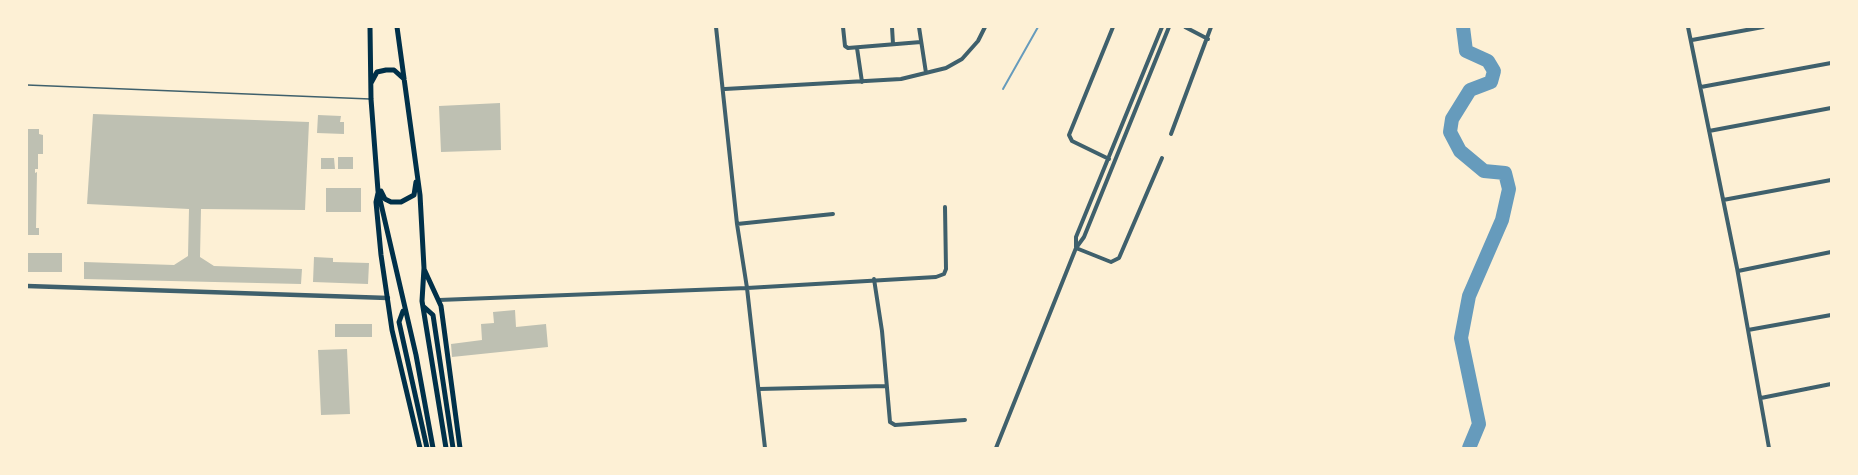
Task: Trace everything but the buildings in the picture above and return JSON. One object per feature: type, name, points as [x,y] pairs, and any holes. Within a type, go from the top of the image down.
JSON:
[{"type":"main road","points":[[370,27],[370,99],[378,191],[416,355],[433,448]]},
{"type":"main road","points":[[397,27],[417,166],[424,268],[422,301],[446,448]]},
{"type":"main road","points":[[370,84],[377,72],[386,70],[394,70],[404,79]]},
{"type":"main road","points":[[376,172],[384,199],[401,202],[414,195],[417,166]]},
{"type":"main road","points":[[378,191],[376,202],[398,360],[420,448]]},
{"type":"main road","points":[[424,268],[439,300],[460,448]]},
{"type":"main road","points":[[424,307],[433,315],[453,448]]},
{"type":"main road","points":[[403,311],[399,322],[427,448]]},
{"type":"street","points":[[716,27],[725,89],[737,224],[747,288],[765,448]]},
{"type":"street","points":[[843,27],[845,46],[857,48],[921,42]]},
{"type":"street","points":[[892,27],[893,44]]},
{"type":"street","points":[[919,27],[926,73]]},
{"type":"street","points":[[725,89],[900,79],[926,73],[946,68],[962,59],[978,42],[985,27]]},
{"type":"street","points":[[1113,27],[1069,135],[1072,141],[1114,162]]},
{"type":"street","points":[[1076,248],[1076,237],[1162,27]]},
{"type":"street","points":[[996,448],[1076,248],[1084,237],[1169,27]]},
{"type":"street","points":[[1185,27],[1208,39]]},
{"type":"street","points":[[1171,134],[1211,27]]},
{"type":"street","points":[[1688,27],[1737,272],[1769,448]]},
{"type":"street","points":[[1692,40],[1763,27]]},
{"type":"street","points":[[857,48],[862,82]]},
{"type":"street","points":[[1701,87],[1831,63]]},
{"type":"street","points":[[1140,80],[1147,83]]},
{"type":"street","points":[[1709,131],[1831,108]]},
{"type":"street","points":[[1122,125],[1128,128]]},
{"type":"street","points":[[1076,248],[1111,262],[1119,258],[1162,158]]},
{"type":"street","points":[[1723,200],[1831,180]]},
{"type":"street","points":[[439,300],[747,288],[936,277],[945,274],[945,207]]},
{"type":"street","points":[[737,224],[833,214]]},
{"type":"street","points":[[1737,272],[1831,252]]},
{"type":"street","points":[[874,279],[882,331],[891,424],[965,420]]},
{"type":"street","points":[[27,286],[388,298]]},
{"type":"street","points":[[1748,330],[1831,315]]},
{"type":"street","points":[[1761,398],[1831,384]]},
{"type":"street","points":[[759,389],[886,386]]},
{"type":"lane","points":[[27,85],[370,99]]},
{"type":"waterway","points":[[1003,89],[1038,27]]},
{"type":"waterway","points":[[1463,27],[1466,51],[1488,61],[1494,71],[1491,82],[1470,90],[1452,119],[1450,132],[1460,151],[1484,171],[1505,173],[1509,189],[1502,220],[1469,296],[1461,338],[1479,424],[1469,448]]}]
